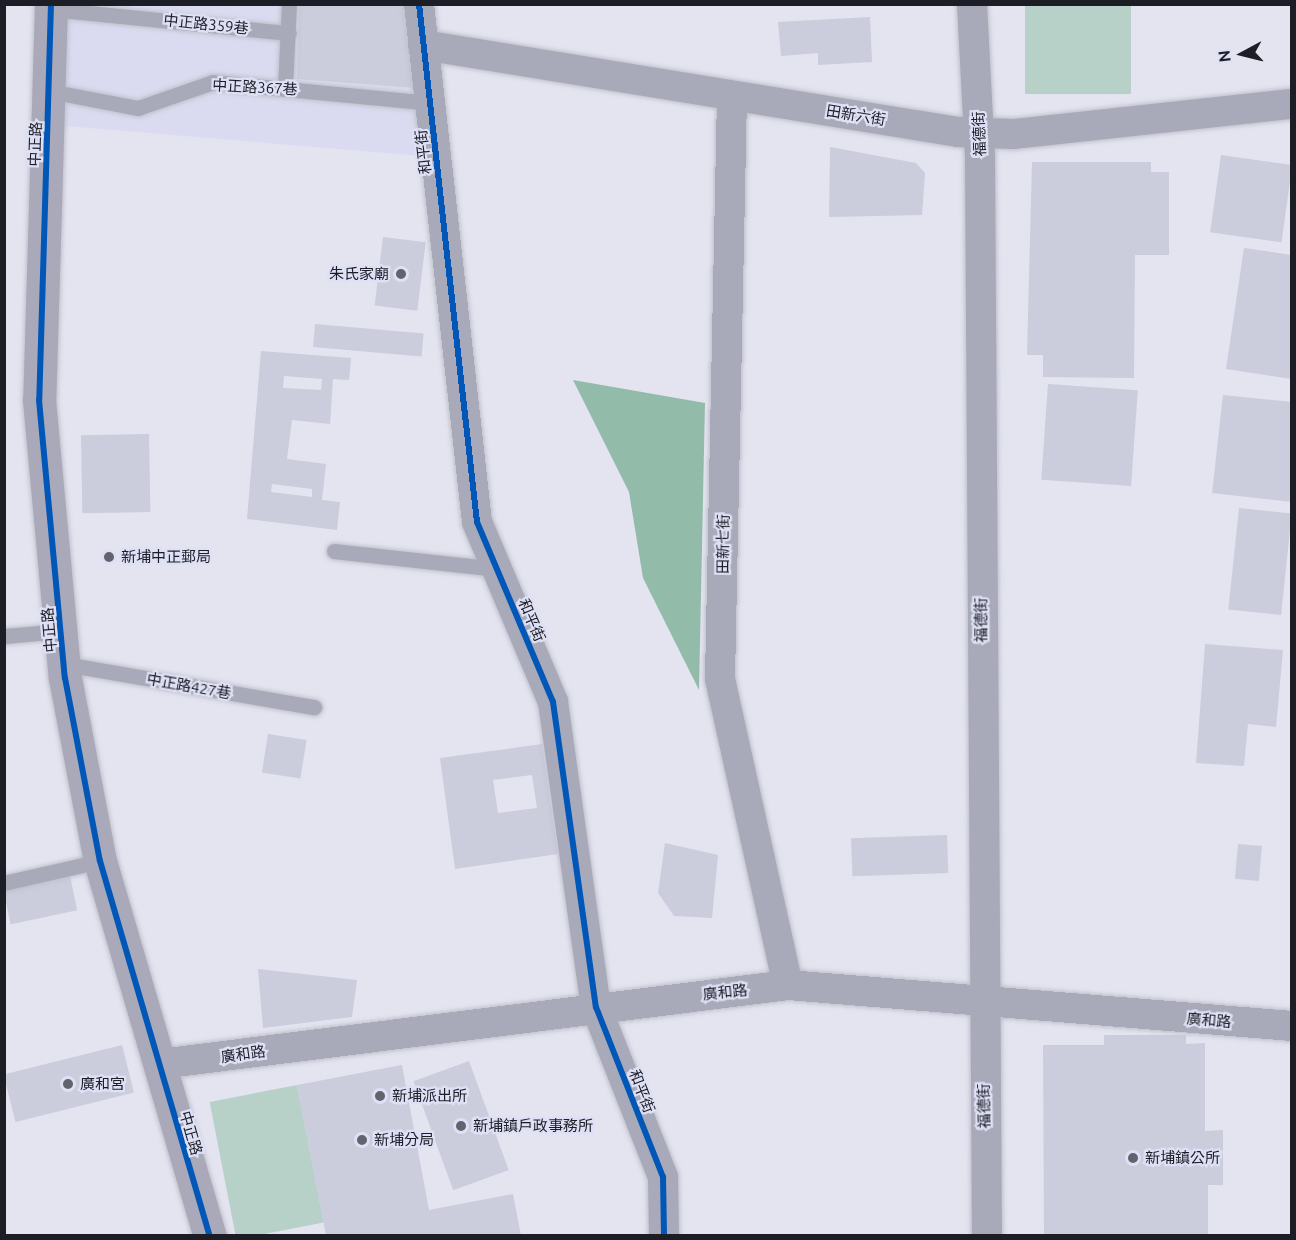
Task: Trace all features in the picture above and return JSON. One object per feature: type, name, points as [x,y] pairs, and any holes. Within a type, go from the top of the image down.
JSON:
[{"type":"street","name":"和平街","points":[[419,4],[477,522],[553,702],[596,1007],[663,1177],[664,1236]]},
{"type":"street","name":"福德街","points":[[972,4],[980,132],[982,1001],[987,1236]]},
{"type":"street","name":"中正路","points":[[51,7],[39,400],[64,664],[100,861],[210,1236]]},
{"type":"street","name":"田新六街","points":[[423,45],[732,96],[980,132],[1014,134],[1292,104]]},
{"type":"street","name":"田新七街","points":[[732,96],[720,679],[788,985]]},
{"type":"street","name":"廣和路","points":[[160,1065],[596,1007],[788,985],[1292,1026]]},
{"type":"lane","points":[[285,88],[289,4]]},
{"type":"lane","name":"中正路359巷","points":[[51,7],[289,33]]},
{"type":"lane","name":"中正路367巷","points":[[49,92],[138,108],[213,82],[430,103]]},
{"type":"lane","points":[[334,551],[497,569]]},
{"type":"lane","points":[[4,636],[61,631]]},
{"type":"lane","name":"中正路427巷","points":[[64,664],[314,707]]},
{"type":"lane","points":[[4,883],[100,861]]},
{"type":"shaded area","points":[[68,5],[415,5],[422,156],[65,126]]},
{"type":"shaded area","points":[[1025,5],[1131,5],[1131,94],[1025,94]]},
{"type":"shaded area","points":[[573,380],[705,403],[699,690],[643,578],[629,492]]},
{"type":"shaded area","points":[[297,1085],[324,1222],[254,1236],[236,1236],[210,1102]]},
{"type":"building","points":[[299,4],[406,4],[416,88],[297,79]]},
{"type":"building","points":[[870,17],[872,62],[818,65],[818,53],[781,56],[778,22]]},
{"type":"building","points":[[830,147],[916,163],[925,173],[922,215],[829,217]]},
{"type":"building","points":[[1221,155],[1292,165],[1281,242],[1210,232]]},
{"type":"building","points":[[1032,162],[1151,162],[1151,172],[1169,172],[1169,255],[1135,255],[1134,378],[1043,377],[1043,355],[1027,355]]},
{"type":"building","name":"朱氏家廟","points":[[383,237],[426,242],[417,311],[375,305]]},
{"type":"building","points":[[1244,248],[1292,255],[1292,379],[1226,369]]},
{"type":"building","points":[[315,324],[424,333],[422,356],[313,347]]},
{"type":"building","points":[[261,351],[351,358],[349,380],[333,379],[330,424],[292,420],[287,459],[326,464],[322,500],[340,502],[337,530],[247,519]],"holes":[[[284,376],[322,379],[321,390],[283,388]],[[272,484],[312,489],[312,497],[271,492]]]},
{"type":"building","points":[[1048,384],[1138,390],[1131,486],[1041,480]]},
{"type":"building","points":[[1223,395],[1292,402],[1292,502],[1212,493]]},
{"type":"building","points":[[149,434],[150,512],[82,513],[81,435]]},
{"type":"building","points":[[1239,508],[1292,514],[1281,615],[1228,609]]},
{"type":"building","points":[[1205,644],[1283,650],[1276,727],[1248,724],[1244,766],[1196,763]]},
{"type":"building","points":[[268,734],[307,740],[300,779],[262,773]]},
{"type":"building","points":[[542,744],[558,854],[455,869],[440,758]],"holes":[[[532,775],[537,808],[498,813],[493,780]]]},
{"type":"building","points":[[947,835],[948,873],[852,876],[851,838]]},
{"type":"building","points":[[665,843],[718,855],[712,918],[674,916],[658,893]]},
{"type":"building","points":[[1238,844],[1262,846],[1259,881],[1235,879]]},
{"type":"building","points":[[70,876],[77,910],[11,924],[4,890]]},
{"type":"building","points":[[258,969],[357,980],[352,1017],[263,1028]]},
{"type":"building","name":"新埔鎮公所","points":[[1104,1035],[1186,1035],[1186,1044],[1205,1043],[1205,1131],[1223,1130],[1223,1185],[1208,1185],[1208,1236],[1044,1236],[1043,1045],[1104,1045]]},
{"type":"building","name":"廣和宮","points":[[122,1045],[134,1093],[15,1122],[4,1074]]},
{"type":"building","name":"新埔鎮戶政事務所","points":[[469,1061],[509,1170],[453,1190],[414,1081]]},
{"type":"building","name":"新埔分局","points":[[402,1065],[429,1210],[513,1194],[521,1236],[326,1236],[297,1085]]},
{"type":"cycle path","points":[[51,4],[39,400],[65,678],[100,861],[210,1236]]},
{"type":"cycle path","points":[[419,4],[477,522],[553,702],[596,1007],[663,1177],[664,1236]]},
{"type":"place","name":"朱氏家廟","points":[[401,274]]},
{"type":"place","name":"新埔中正郵局","points":[[109,557]]},
{"type":"place","name":"廣和宮","points":[[68,1084]]},
{"type":"place","name":"新埔派出所","points":[[380,1096]]},
{"type":"place","name":"新埔鎮戶政事務所","points":[[461,1126]]},
{"type":"place","name":"新埔分局","points":[[362,1140]]},
{"type":"place","name":"新埔鎮公所","points":[[1133,1158]]}]
